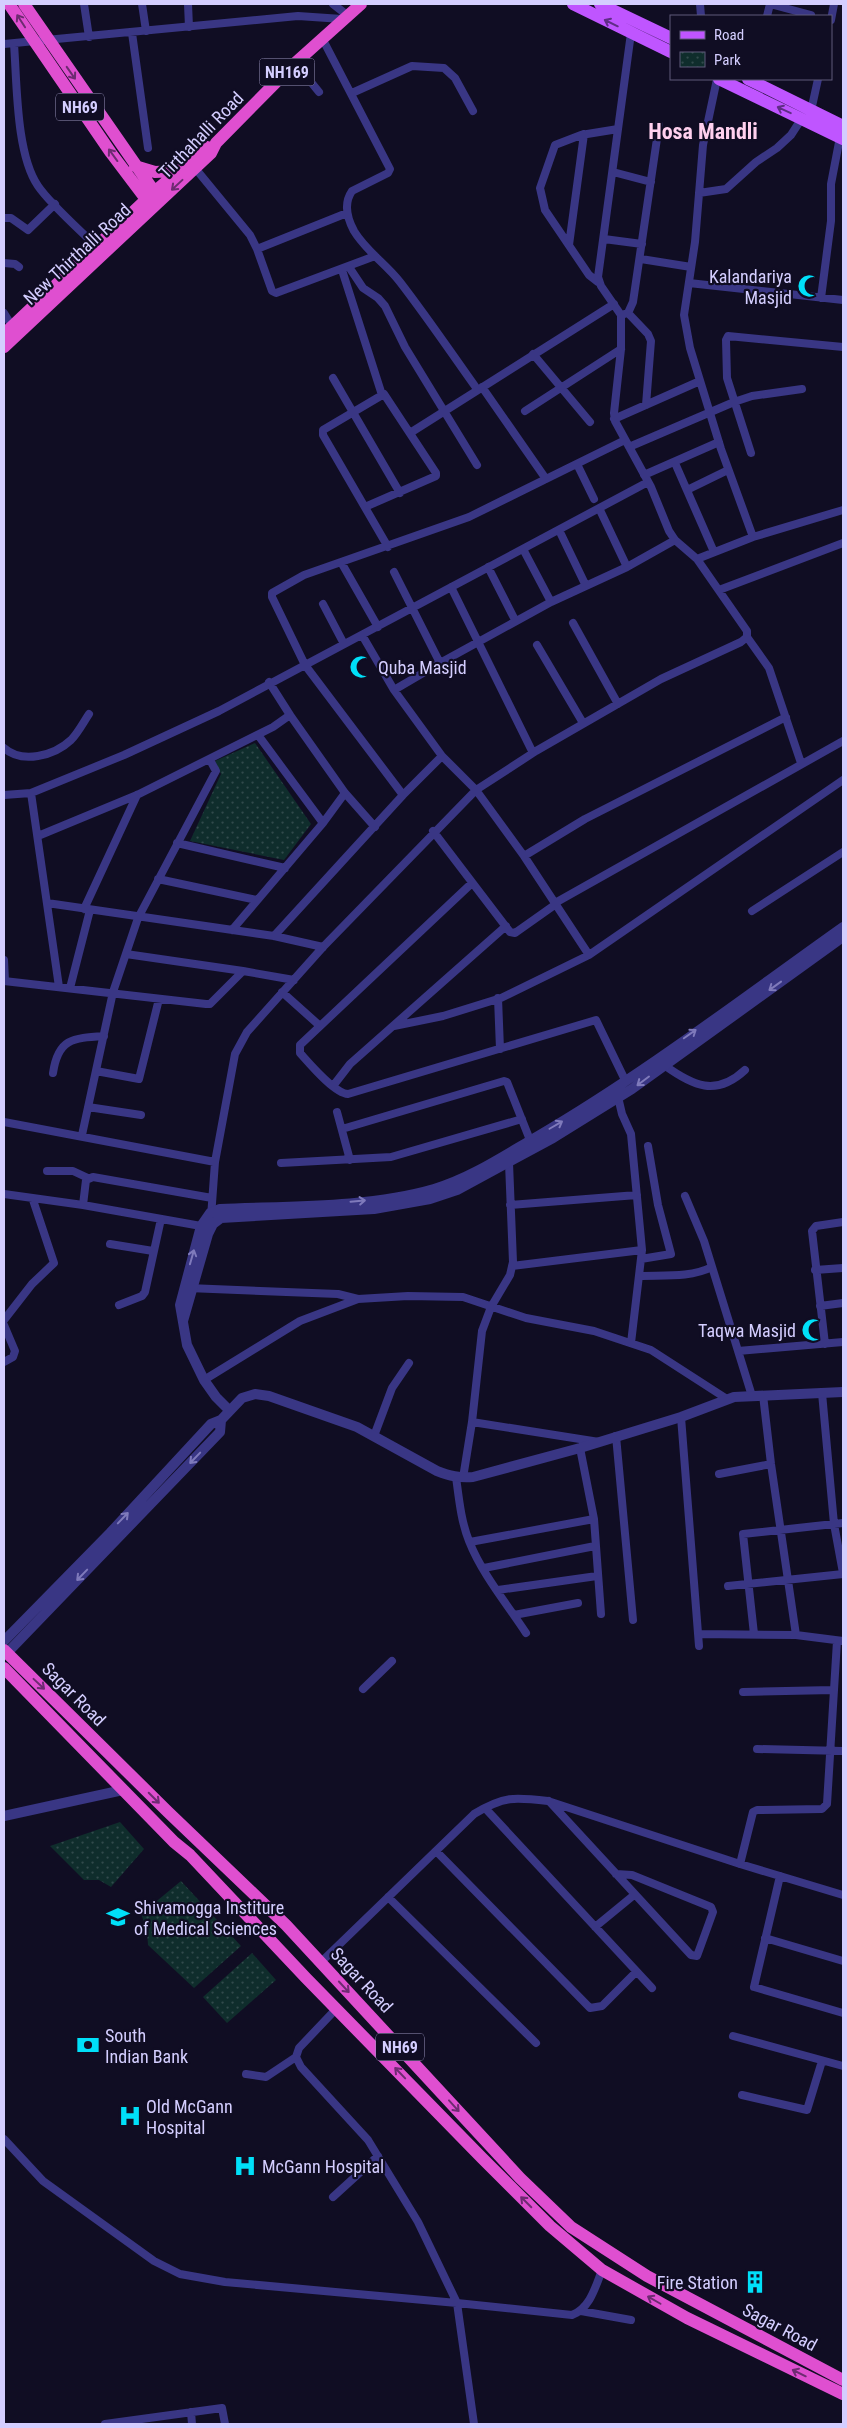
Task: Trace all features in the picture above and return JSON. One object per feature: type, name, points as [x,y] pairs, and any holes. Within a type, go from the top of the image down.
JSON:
[{"type":"highway","name":"NH69","points":[[9,4],[132,180],[153,200]]},
{"type":"highway","name":"NH69","points":[[24,4],[136,166],[153,200]]},
{"type":"highway","name":"Tirthahalli Road","points":[[153,200],[195,168],[211,153],[216,143],[293,65],[361,4]]},
{"type":"highway","name":"NH169","points":[[153,200],[177,170],[206,148],[216,143]]},
{"type":"highway","points":[[136,166],[155,172],[177,170]]},
{"type":"highway","points":[[130,215],[132,180]]},
{"type":"highway","points":[[8,330],[130,215],[153,200]]},
{"type":"highway","name":"New Thirthalli Road","points":[[4,347],[153,200]]},
{"type":"highway","name":"Sagar Road","points":[[5,1648],[168,1812],[286,1924],[520,2178],[571,2227],[646,2276],[842,2389]]},
{"type":"highway","name":"Sagar Road","points":[[4,1668],[174,1842],[190,1855],[258,1928],[550,2226],[602,2270],[687,2318],[842,2389]]},
{"type":"main road","points":[[573,4],[670,52]]},
{"type":"main road","points":[[600,4],[670,38]]},
{"type":"main road","points":[[721,80],[806,114]]},
{"type":"main road","points":[[751,80],[842,134]]},
{"type":"street","points":[[84,4],[89,37]]},
{"type":"street","points":[[142,4],[146,31]]},
{"type":"street","points":[[188,4],[189,27]]},
{"type":"street","points":[[333,4],[345,17]]},
{"type":"street","points":[[770,4],[812,14]]},
{"type":"street","points":[[4,44],[298,16],[345,17]]},
{"type":"street","points":[[132,33],[148,148]]},
{"type":"street","points":[[598,282],[631,33]]},
{"type":"street","points":[[322,38],[390,169],[388,173],[352,191],[347,202],[347,213],[355,231],[375,256],[399,281],[546,479]]},
{"type":"street","points":[[14,44],[22,137],[30,171],[38,187],[97,247]]},
{"type":"street","points":[[293,65],[302,71],[319,92]]},
{"type":"street","points":[[352,93],[412,66],[444,68],[455,78],[473,111]]},
{"type":"street","points":[[718,80],[703,145],[691,267],[684,315],[690,348],[700,381],[728,470],[752,537]]},
{"type":"street","points":[[699,193],[726,189],[756,162],[777,148],[791,135],[806,114],[818,80]]},
{"type":"street","points":[[659,125],[633,302],[624,314],[614,419],[646,479],[675,540],[697,559],[747,631],[747,637],[770,668],[802,764]]},
{"type":"street","points":[[618,129],[584,134],[555,145],[540,188],[545,210],[589,274],[598,282],[614,304],[648,334],[651,341],[646,406]]},
{"type":"street","points":[[568,245],[584,134]]},
{"type":"street","points":[[821,298],[831,221],[830,184],[842,134]]},
{"type":"street","points":[[195,168],[242,224],[257,249],[269,288],[276,293],[346,269],[375,256]]},
{"type":"street","points":[[613,172],[651,182]]},
{"type":"street","points":[[4,218],[11,218],[28,230],[55,204]]},
{"type":"street","points":[[257,249],[347,213]]},
{"type":"street","points":[[604,239],[642,244]]},
{"type":"street","points":[[640,259],[691,267]]},
{"type":"street","points":[[4,263],[15,264],[19,267]]},
{"type":"street","points":[[346,269],[382,394],[387,396],[436,473],[436,476],[365,508]]},
{"type":"street","points":[[346,269],[363,288],[378,298],[385,306],[404,347],[442,412],[477,465]]},
{"type":"street","points":[[689,284],[843,300]]},
{"type":"street","points":[[410,432],[614,304]]},
{"type":"street","points":[[4,313],[8,330]]},
{"type":"street","points":[[751,453],[727,378],[726,340],[728,336],[843,347]]},
{"type":"street","points":[[526,411],[621,349]]},
{"type":"street","points":[[533,354],[590,422]]},
{"type":"street","points":[[333,378],[400,493]]},
{"type":"street","points":[[614,419],[700,381]]},
{"type":"street","points":[[403,796],[305,665],[272,597],[272,593],[304,575],[454,523],[577,464],[734,402],[752,396],[802,389]]},
{"type":"street","points":[[382,394],[323,430],[322,435],[388,546]]},
{"type":"street","points":[[4,796],[31,793],[124,755],[219,710],[559,530],[675,463],[719,442]]},
{"type":"street","points":[[675,463],[714,552]]},
{"type":"street","points":[[577,464],[594,498]]},
{"type":"street","points":[[687,490],[728,470]]},
{"type":"street","points":[[599,508],[627,567]]},
{"type":"street","points":[[697,559],[752,537],[843,510]]},
{"type":"street","points":[[559,530],[586,586]]},
{"type":"street","points":[[394,690],[515,620],[627,567],[675,540]]},
{"type":"street","points":[[719,590],[843,543]]},
{"type":"street","points":[[523,549],[550,602]]},
{"type":"street","points":[[341,562],[378,627]]},
{"type":"street","points":[[488,567],[515,620]]},
{"type":"street","points":[[394,572],[440,663]]},
{"type":"street","points":[[451,587],[533,753]]},
{"type":"street","points":[[323,604],[344,644]]},
{"type":"street","points":[[573,623],[618,704]]},
{"type":"street","points":[[362,635],[394,690],[442,756],[476,790],[524,856],[589,955]]},
{"type":"street","points":[[213,1224],[210,1213],[215,1162],[235,1054],[247,1032],[282,992],[433,831],[476,790],[533,753],[661,678],[741,642],[747,637]]},
{"type":"street","points":[[537,645],[583,724]]},
{"type":"street","points":[[269,682],[345,793],[375,828]]},
{"type":"street","points":[[4,748],[11,754],[20,757],[46,753],[70,740],[89,714]]},
{"type":"street","points":[[38,836],[137,795],[210,760],[258,735],[290,714]]},
{"type":"street","points":[[524,856],[585,819],[786,717]]},
{"type":"street","points":[[258,735],[323,823]]},
{"type":"street","points":[[433,831],[510,932],[515,933],[555,904],[843,741]]},
{"type":"street","points":[[274,936],[442,756]]},
{"type":"street","points":[[82,1135],[113,992],[138,918],[216,771],[210,760]]},
{"type":"street","points":[[394,1026],[443,1016],[498,998],[589,955],[843,780]]},
{"type":"street","points":[[31,793],[59,987]]},
{"type":"street","points":[[232,930],[323,823],[345,793]]},
{"type":"street","points":[[70,988],[87,910],[137,795]]},
{"type":"street","points":[[177,843],[285,868]]},
{"type":"street","points":[[752,911],[843,852]]},
{"type":"street","points":[[158,880],[257,900]]},
{"type":"street","points":[[472,883],[320,1026],[299,1049],[300,1054],[333,1086],[342,1093],[348,1094],[596,1020],[625,1080]]},
{"type":"street","points":[[47,903],[138,918],[274,936],[323,947]]},
{"type":"street","points":[[333,1086],[350,1064],[506,926]]},
{"type":"street","points":[[229,1410],[216,1397],[204,1380],[187,1345],[183,1321],[201,1226],[210,1213],[220,1209],[325,1204],[416,1194],[451,1183],[530,1140],[625,1080],[843,927]]},
{"type":"street","points":[[188,1288],[213,1224],[221,1218],[345,1211],[393,1206],[430,1199],[457,1190],[509,1163],[618,1097],[843,937]]},
{"type":"street","points":[[126,954],[294,980]]},
{"type":"street","points":[[4,960],[4,981],[210,1004],[243,971]]},
{"type":"street","points":[[282,992],[320,1026]]},
{"type":"street","points":[[498,998],[500,1049]]},
{"type":"street","points":[[96,1071],[139,1080],[158,999]]},
{"type":"street","points":[[53,1074],[56,1056],[62,1047],[79,1037],[104,1036]]},
{"type":"street","points":[[664,1065],[678,1076],[702,1086],[716,1088],[736,1079],[745,1070]]},
{"type":"street","points":[[342,1129],[500,1081],[507,1082],[530,1140]]},
{"type":"street","points":[[618,1097],[622,1114],[631,1134],[642,1250],[631,1343]]},
{"type":"street","points":[[88,1107],[142,1115]]},
{"type":"street","points":[[337,1112],[350,1160]]},
{"type":"street","points":[[281,1163],[391,1157],[522,1119]]},
{"type":"street","points":[[4,1122],[82,1135],[215,1162]]},
{"type":"street","points":[[641,1259],[670,1254],[658,1205],[648,1146]]},
{"type":"street","points":[[509,1163],[512,1266],[510,1276],[491,1307],[482,1331],[472,1422],[459,1478],[461,1515],[470,1542],[484,1568],[526,1633]]},
{"type":"street","points":[[47,1171],[73,1171],[88,1178],[93,1177],[212,1198]]},
{"type":"street","points":[[83,1205],[88,1178]]},
{"type":"street","points":[[4,1194],[33,1200],[83,1205],[201,1226]]},
{"type":"street","points":[[510,1205],[637,1195]]},
{"type":"street","points":[[685,1196],[712,1267],[752,1396]]},
{"type":"street","points":[[4,1320],[32,1284],[54,1264],[33,1200]]},
{"type":"street","points":[[119,1304],[142,1296],[145,1292],[161,1219]]},
{"type":"street","points":[[825,1344],[815,1270],[814,1228],[843,1222]]},
{"type":"street","points":[[110,1244],[154,1251]]},
{"type":"street","points":[[512,1266],[642,1250]]},
{"type":"street","points":[[639,1276],[687,1275],[701,1273],[712,1267]]},
{"type":"street","points":[[815,1270],[843,1268]]},
{"type":"street","points":[[188,1288],[338,1294],[358,1299],[408,1296],[463,1297],[526,1318],[594,1331],[651,1350],[727,1399]]},
{"type":"street","points":[[204,1380],[300,1322],[358,1299]]},
{"type":"street","points":[[820,1306],[843,1303]]},
{"type":"street","points":[[4,1325],[15,1350],[13,1357],[4,1362]]},
{"type":"street","points":[[738,1351],[843,1342]]},
{"type":"street","points":[[374,1436],[392,1388],[409,1363]]},
{"type":"street","points":[[5,1648],[220,1432],[221,1420],[236,1402],[247,1396],[269,1396],[357,1427],[437,1471],[459,1478],[473,1477],[580,1448],[681,1417],[727,1399],[843,1392]]},
{"type":"street","points":[[728,1586],[843,1573],[834,1524],[822,1393]]},
{"type":"street","points":[[763,1396],[796,1635]]},
{"type":"street","points":[[681,1417],[699,1646]]},
{"type":"street","points":[[472,1422],[599,1442]]},
{"type":"street","points":[[616,1436],[633,1620]]},
{"type":"street","points":[[580,1448],[594,1519],[601,1614]]},
{"type":"street","points":[[719,1474],[771,1464]]},
{"type":"street","points":[[470,1542],[594,1519]]},
{"type":"street","points":[[754,1634],[743,1534],[782,1528],[843,1523]]},
{"type":"street","points":[[484,1568],[595,1546]]},
{"type":"street","points":[[498,1590],[597,1576]]},
{"type":"street","points":[[514,1615],[578,1603]]},
{"type":"street","points":[[699,1634],[796,1635],[840,1641],[833,1690],[827,1804],[822,1809],[758,1810],[753,1812],[750,1817],[740,1864]]},
{"type":"street","points":[[363,1689],[392,1661]]},
{"type":"street","points":[[743,1692],[833,1690]]},
{"type":"street","points":[[757,1749],[829,1750],[843,1752]]},
{"type":"street","points":[[4,1816],[123,1790]]},
{"type":"street","points":[[321,1962],[474,1814],[494,1802],[516,1797],[548,1801],[740,1864],[843,1895]]},
{"type":"street","points":[[548,1801],[691,1955],[697,1956],[713,1912],[711,1907],[632,1875],[616,1874]]},
{"type":"street","points":[[485,1808],[652,1988]]},
{"type":"street","points":[[436,1851],[590,2008],[602,2006],[636,1972]]},
{"type":"street","points":[[780,1876],[754,1988],[843,2013]]},
{"type":"street","points":[[594,1927],[634,1895]]},
{"type":"street","points":[[388,1897],[536,2043]]},
{"type":"street","points":[[765,1938],[843,1961]]},
{"type":"street","points":[[246,2074],[266,2077],[296,2057],[299,2048],[337,2008]]},
{"type":"street","points":[[733,2036],[843,2066]]},
{"type":"street","points":[[296,2057],[301,2067],[368,2140],[418,2222],[457,2303],[474,2424]]},
{"type":"street","points":[[742,2095],[807,2110],[822,2061]]},
{"type":"street","points":[[4,2140],[43,2181],[66,2199],[154,2261],[180,2274],[225,2282],[572,2315],[580,2312],[588,2303],[602,2270]]},
{"type":"street","points":[[333,2197],[378,2156]]},
{"type":"street","points":[[580,2312],[631,2320]]},
{"type":"street","points":[[105,2424],[222,2408],[224,2424]]},
{"type":"street","points":[[191,2412],[192,2424]]},
{"type":"green space","points":[[255,743],[311,824],[284,860],[190,841],[221,774],[215,761]]},
{"type":"green space","points":[[120,1822],[144,1849],[111,1887],[99,1880],[84,1880],[50,1846]]},
{"type":"green space","points":[[181,1881],[241,1946],[194,1988],[148,1945],[147,1930],[141,1914]]},
{"type":"green space","points":[[252,1953],[276,1980],[227,2023],[203,1997]]},
{"type":"place","name":"Kalandariya Masjid","points":[[809,286]]},
{"type":"place","name":"Quba Masjid","points":[[361,667]]},
{"type":"place","name":"Taqwa Masjid","points":[[813,1330]]},
{"type":"place","name":"Shivamogga Institure of Medical Sciences","points":[[118,1917]]},
{"type":"place","name":"South Indian Bank","points":[[88,2045]]},
{"type":"place","name":"Old McGann Hospital","points":[[130,2116]]},
{"type":"place","name":"McGann Hospital","points":[[245,2166]]},
{"type":"place","name":"Fire Station","points":[[755,2282]]},
{"type":"district","name":"Hosa Mandli","points":[[703,131]]}]
